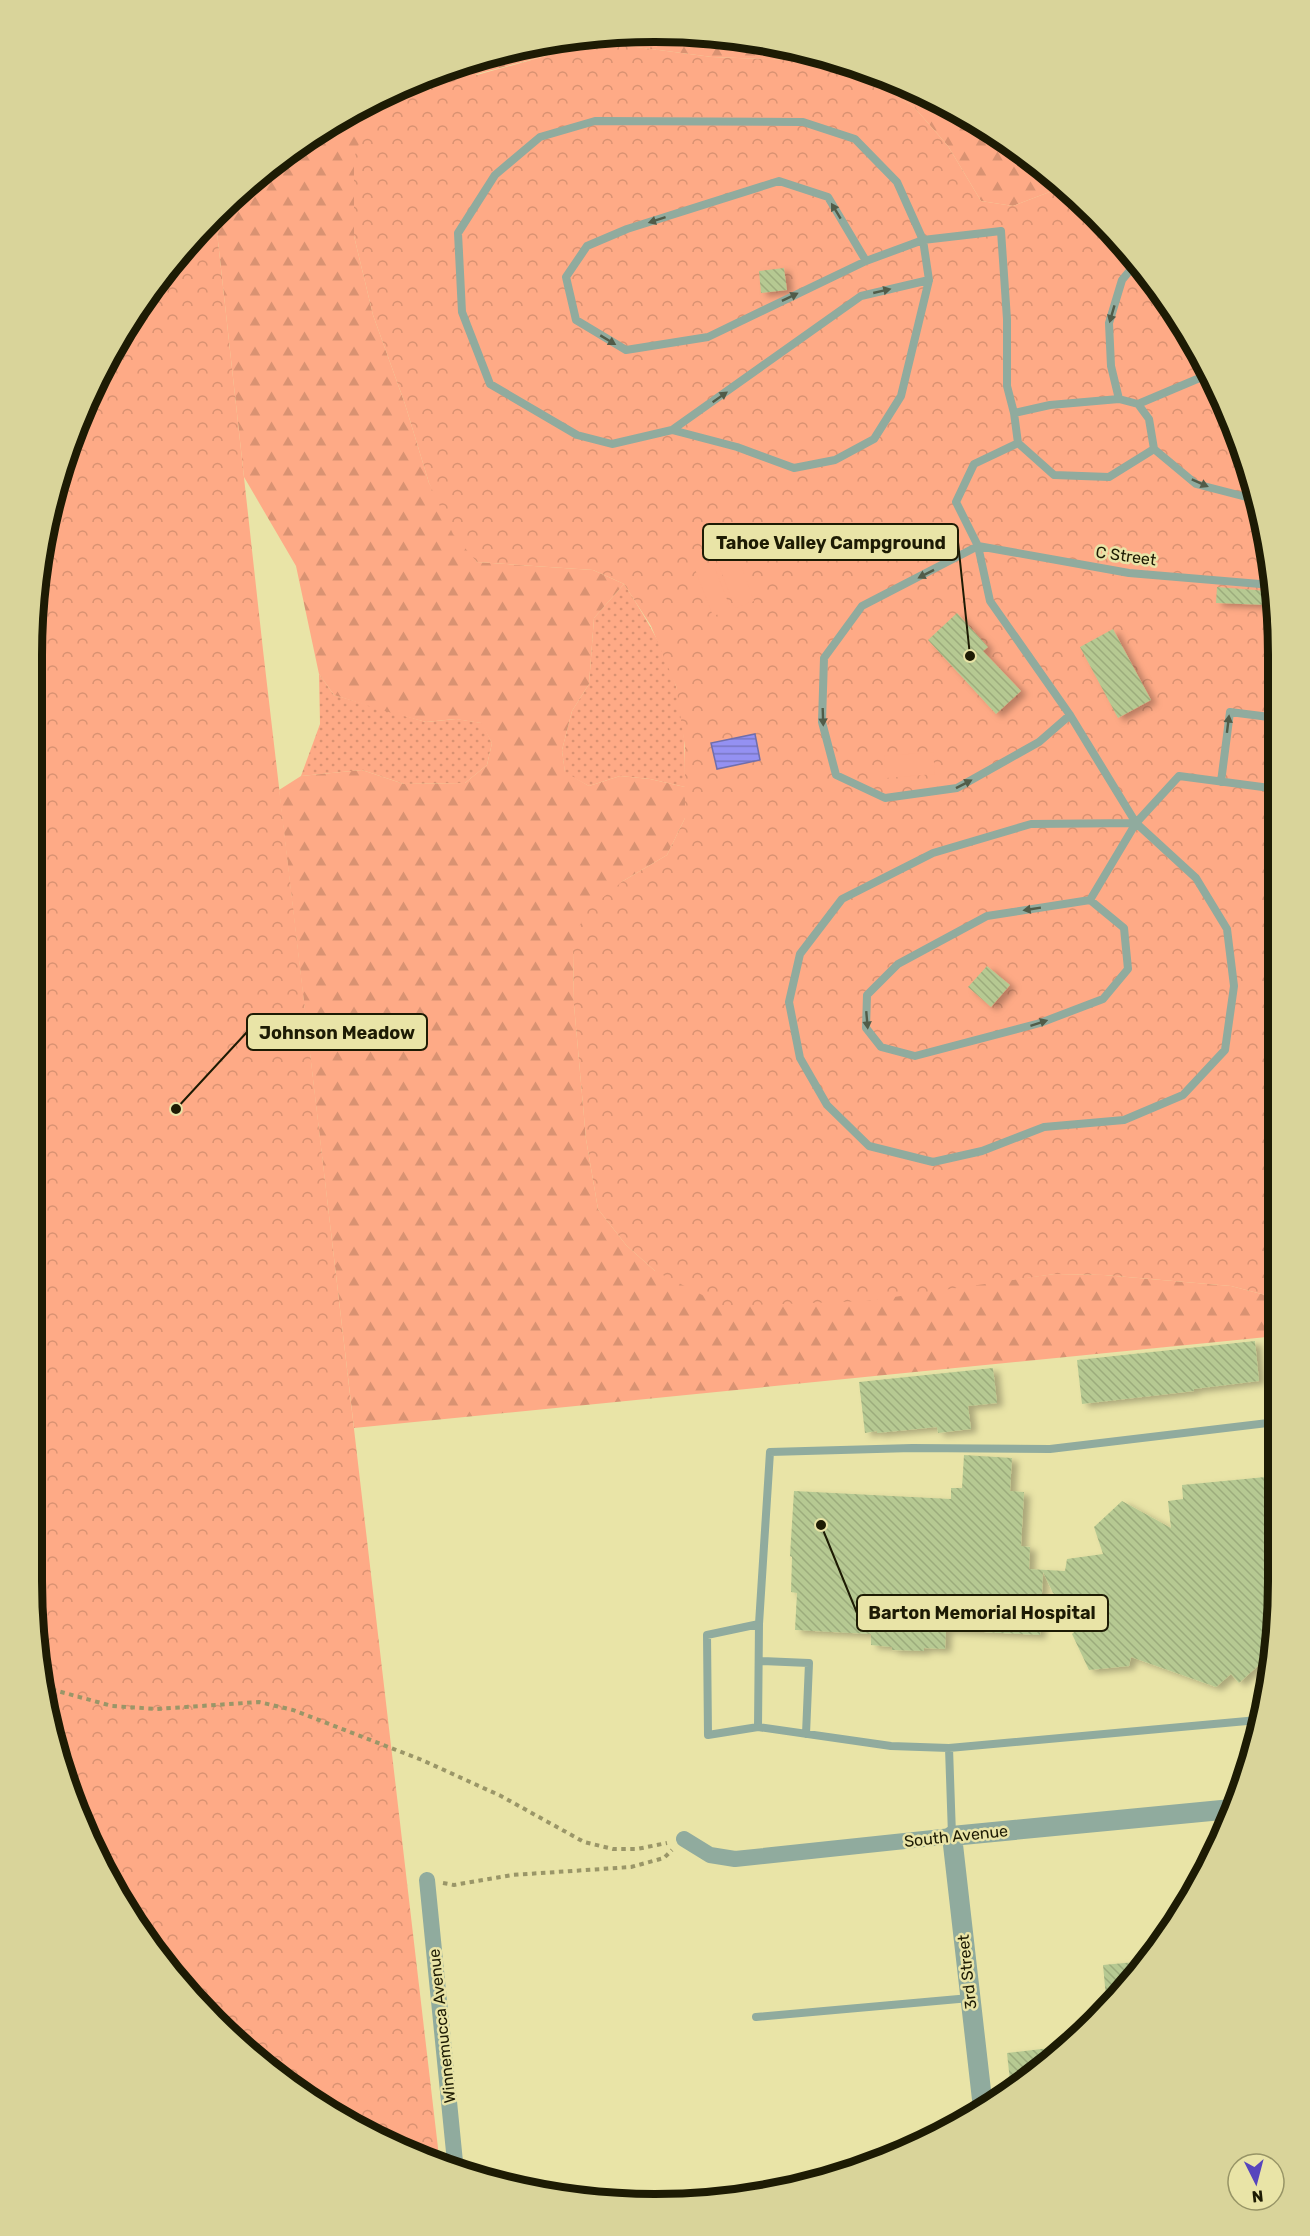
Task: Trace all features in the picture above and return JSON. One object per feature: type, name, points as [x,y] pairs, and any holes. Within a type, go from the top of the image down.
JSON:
[{"type":"street","name":"South Avenue","points":[[684,1839],[710,1855],[735,1859],[1223,1810]]},
{"type":"street","name":"3rd Street","points":[[952,1836],[982,2100]]},
{"type":"street","name":"Winnemucca Avenue","points":[[427,1880],[455,2160]]},
{"type":"lane","points":[[672,430],[737,447],[794,468],[835,460],[874,439],[902,396],[929,280],[923,240],[897,182],[855,139],[803,122],[595,121],[540,137],[495,175],[458,233],[462,312],[490,384],[577,435],[612,444],[672,430],[861,296],[929,280]]},
{"type":"lane","points":[[866,261],[828,197],[779,181],[627,229],[586,246],[566,277],[576,320],[626,350],[708,337],[866,261],[923,240],[1001,231],[1007,319],[1007,386],[1018,442],[1054,475],[1109,477],[1154,448]]},
{"type":"lane","points":[[1119,399],[1111,366],[1108,323],[1122,280],[1131,269]]},
{"type":"lane","points":[[1014,413],[1050,405],[1119,399],[1138,404],[1201,377]]},
{"type":"lane","points":[[1138,404],[1149,419],[1154,448],[1196,484],[1247,497]]},
{"type":"lane","points":[[1018,442],[974,464],[957,502],[978,546],[990,601],[1070,715],[1136,823],[1196,878],[1227,929],[1234,986],[1225,1050],[1183,1095],[1124,1120],[1044,1127],[982,1151],[933,1162],[869,1146],[827,1106],[800,1058],[789,1002],[800,954],[842,899],[933,853],[1031,824],[1136,823]]},
{"type":"lane","points":[[978,546],[862,606],[824,658],[822,722],[836,775],[885,798],[957,788],[1039,742],[1070,715]]},
{"type":"lane","name":"C Street","points":[[978,546],[1129,573],[1264,584]]},
{"type":"lane","points":[[1221,782],[1230,712],[1268,717]]},
{"type":"lane","points":[[1090,900],[1136,823],[1179,776],[1268,788]]},
{"type":"lane","points":[[1090,900],[1124,927],[1128,969],[1103,999],[1040,1023],[915,1056],[881,1047],[866,1028],[867,995],[898,964],[987,916],[1090,900]]},
{"type":"lane","points":[[758,1727],[759,1624],[770,1452],[912,1448],[1050,1449],[1268,1423]]},
{"type":"lane","points":[[759,1624],[707,1635],[708,1735],[758,1727],[891,1746],[949,1748],[1251,1721]]},
{"type":"lane","points":[[759,1661],[809,1663],[806,1734]]},
{"type":"lane","points":[[949,1748],[952,1836]]},
{"type":"lane","points":[[756,2017],[970,1998]]},
{"type":"path","points":[[52,1689],[112,1706],[157,1709],[259,1702],[293,1710],[422,1760],[501,1796],[584,1842],[613,1849],[637,1849],[684,1839]]},
{"type":"path","points":[[427,1880],[454,1885],[521,1874],[631,1867],[664,1858],[684,1839]]},
{"type":"green space","points":[[615,43],[695,43],[735,47],[817,64],[793,60],[712,57],[621,45],[560,52],[477,74],[354,236],[373,315],[405,404],[429,483],[477,562],[593,570],[624,584],[594,618],[589,684],[572,711],[562,750],[565,772],[589,786],[620,776],[650,779],[685,787],[685,818],[667,855],[623,881],[573,950],[574,1005],[586,1139],[598,1209],[626,1245],[655,1271],[984,1283],[1055,1274],[1104,1275],[1231,1286],[1268,1296],[1268,1337],[354,1428],[279,790],[301,776],[362,770],[404,784],[465,783],[487,765],[492,743],[481,723],[455,719],[426,722],[334,695],[319,674],[296,566],[244,477],[217,228],[251,194],[314,145],[384,105],[420,89],[496,63],[575,47]]},
{"type":"green space","points":[[621,45],[712,57],[793,60],[817,64],[882,86],[914,107],[948,146],[981,201],[1013,206],[1054,190],[1059,194],[1116,251],[1165,314],[1186,349],[1221,420],[1247,496],[1263,575],[1267,615],[1268,1296],[1231,1286],[1104,1275],[1055,1274],[866,1301],[724,1306],[655,1271],[626,1245],[598,1209],[586,1139],[574,1005],[573,950],[584,913],[623,881],[667,855],[685,818],[685,747],[676,686],[651,626],[624,584],[593,570],[477,562],[453,534],[429,483],[405,404],[373,315],[354,236],[354,158],[367,121],[396,100],[410,94],[560,52]]},
{"type":"green space","points":[[882,86],[962,124],[996,145],[1054,190],[1013,206],[981,201],[948,146],[914,107]]},
{"type":"green space","points":[[217,228],[263,650],[439,2154],[384,2131],[314,2091],[251,2042],[194,1985],[169,1954],[145,1922],[124,1888],[89,1816],[63,1740],[47,1661],[42,1581],[42,655],[47,575],[63,496],[89,420],[105,384],[145,314],[194,251]]},
{"type":"green space","points":[[737,554],[754,601],[735,608],[717,561]]},
{"type":"green space","points":[[713,563],[731,610],[713,616],[695,569]]},
{"type":"green space","points":[[624,584],[647,620],[676,686],[683,723],[685,787],[650,779],[620,776],[589,786],[565,773],[562,750],[572,711],[589,684],[594,618]]},
{"type":"green space","points":[[319,674],[334,695],[426,722],[456,719],[482,723],[492,743],[487,765],[465,783],[404,784],[362,770],[301,776],[320,724]]},
{"type":"green space","points":[[933,752],[935,774],[886,778],[884,756]]},
{"type":"shaded area","points":[[755,734],[760,760],[717,769],[711,743]]},
{"type":"building","points":[[784,268],[787,290],[761,293],[759,271]]},
{"type":"building","points":[[1217,587],[1265,591],[1266,605],[1216,603]]},
{"type":"building","points":[[957,613],[988,647],[983,651],[1021,691],[996,714],[928,640]]},
{"type":"building","points":[[1113,629],[1151,700],[1118,718],[1080,647]]},
{"type":"building","points":[[987,966],[1010,985],[991,1007],[968,987]]},
{"type":"building","points":[[1255,1341],[1259,1381],[1082,1404],[1077,1360]]},
{"type":"building","points":[[993,1368],[997,1403],[968,1406],[971,1429],[938,1433],[937,1427],[865,1433],[859,1382]]},
{"type":"building","points":[[964,1455],[1012,1458],[1010,1491],[1024,1492],[1021,1546],[1030,1547],[1029,1569],[1065,1571],[1067,1559],[1103,1554],[1094,1527],[1122,1501],[1171,1528],[1168,1501],[1183,1499],[1182,1485],[1268,1477],[1267,1621],[1263,1661],[1239,1683],[1231,1674],[1216,1687],[1131,1657],[1129,1666],[1089,1670],[1072,1634],[1092,1615],[1053,1593],[1043,1572],[1040,1635],[946,1630],[945,1649],[924,1648],[924,1651],[892,1650],[892,1647],[871,1645],[871,1634],[795,1630],[797,1593],[791,1592],[792,1557],[790,1556],[794,1491],[951,1499],[951,1488],[962,1488]]},
{"type":"building","points":[[1134,1962],[1106,1996],[1103,1965]]},
{"type":"building","points":[[1052,2048],[1010,2081],[1007,2053]]},
{"type":"place","name":"Tahoe Valley Campground","points":[[970,656]]},
{"type":"place","name":"Johnson Meadow","points":[[176,1109]]},
{"type":"place","name":"Barton Memorial Hospital","points":[[821,1525]]}]
